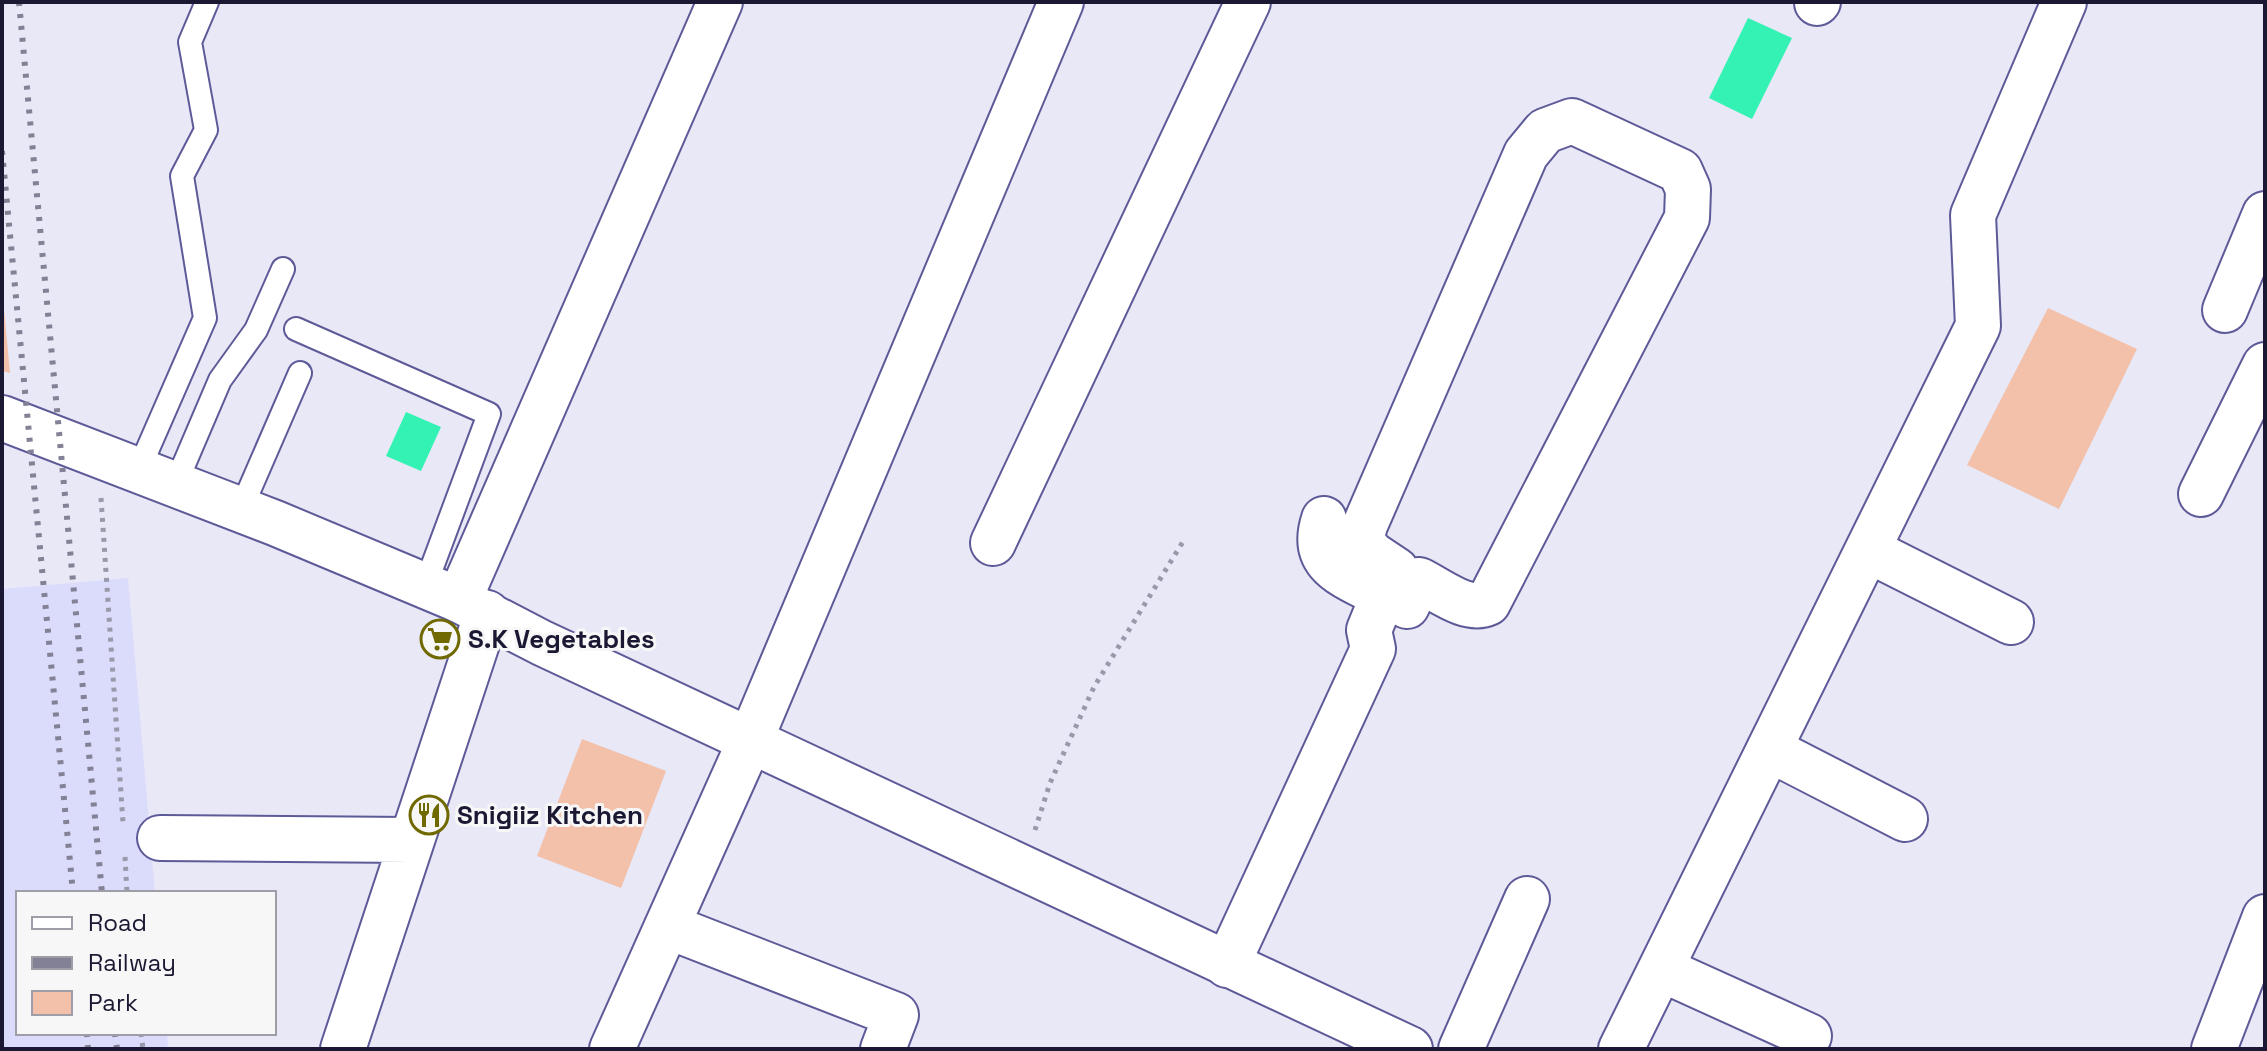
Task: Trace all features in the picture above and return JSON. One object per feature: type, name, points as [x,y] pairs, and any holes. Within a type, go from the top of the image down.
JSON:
[{"type":"street","points":[[343,1049],[410,840],[457,600],[720,2]]},
{"type":"street","points":[[612,1049],[750,741],[965,238],[1061,2]]},
{"type":"street","points":[[993,543],[1248,2]]},
{"type":"street","points":[[1621,1049],[1978,326],[1973,215],[2064,2]]},
{"type":"street","points":[[1324,519],[1317,539],[1320,555],[1337,571],[1401,588],[1479,607],[1488,603],[1687,218],[1688,189],[1680,171],[1572,121],[1545,131],[1526,154],[1365,525],[1361,541],[1401,588],[1464,631],[1475,632],[1500,625],[1511,607]]},
{"type":"street","points":[[2225,310],[2265,214]]},
{"type":"street","points":[[2201,494],[2265,365]]},
{"type":"street","points":[[2,418],[241,509],[457,600],[750,741],[1410,1049]]},
{"type":"street","points":[[1868,550],[2011,622]]},
{"type":"street","points":[[1227,965],[1373,649],[1391,640],[1401,588]]},
{"type":"street","points":[[1769,749],[1905,819]]},
{"type":"street","points":[[136,838],[410,840]]},
{"type":"street","points":[[1461,1049],[1527,899]]},
{"type":"street","points":[[2214,1049],[2265,917]]},
{"type":"street","points":[[667,926],[896,1015],[883,1049]]},
{"type":"street","points":[[1661,969],[1809,1036]]},
{"type":"lane","points":[[158,476],[205,318],[182,176],[206,130],[190,42],[207,2]]},
{"type":"lane","points":[[158,476],[256,330],[283,269]]},
{"type":"lane","points":[[296,329],[489,414],[457,600]]},
{"type":"lane","points":[[241,509],[300,373]]},
{"type":"path","points":[[99,453],[136,838],[127,891]]},
{"type":"path","points":[[1017,866],[1094,687],[1184,540]]},
{"type":"shaded area","points":[[1748,18],[1792,38],[1752,119],[1709,98]]},
{"type":"shaded area","points":[[406,412],[441,427],[421,471],[386,456]]},
{"type":"shaded area","points":[[128,578],[155,891],[16,891],[16,1035],[167,1035],[168,1049],[4,1049],[2,589]]},
{"type":"green space","points":[[2,287],[10,373],[2,371]]},
{"type":"green space","points":[[2048,308],[2137,349],[2059,509],[1967,465]]},
{"type":"green space","points":[[582,739],[666,771],[621,888],[537,856]]},
{"type":"railway","points":[[19,2],[102,891]]},
{"type":"railway","points":[[2,151],[73,891]]},
{"type":"railway","points":[[87,1035],[88,1049]]},
{"type":"railway","points":[[115,1035],[117,1049]]},
{"type":"place","name":"S.K Vegetables","points":[[440,639]]},
{"type":"place","name":"Snigiiz Kitchen","points":[[429,815]]}]
